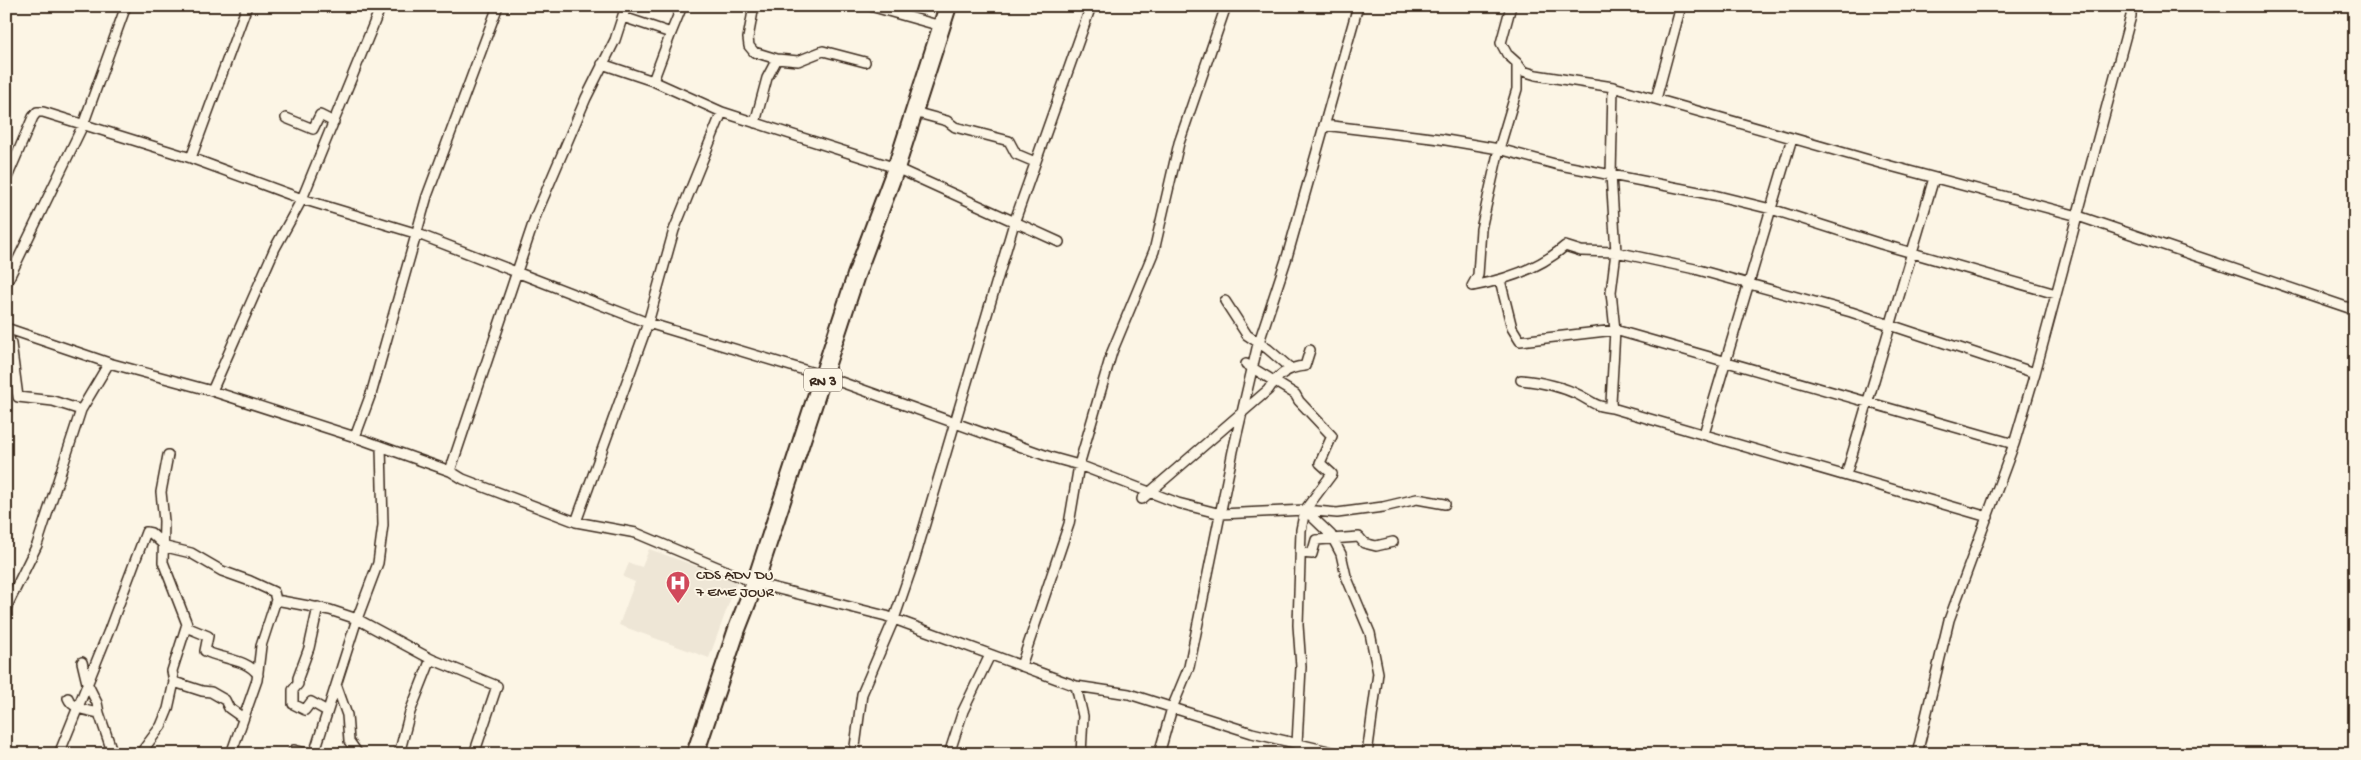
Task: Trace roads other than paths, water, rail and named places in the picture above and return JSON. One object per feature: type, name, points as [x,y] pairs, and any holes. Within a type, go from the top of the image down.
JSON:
[{"type":"highway","name":"RN 3","points":[[695,754],[824,376],[856,275],[896,168],[948,6]]},
{"type":"street","points":[[6,284],[83,125],[126,6]]},
{"type":"street","points":[[191,158],[247,6]]},
{"type":"street","points":[[212,391],[275,248],[302,199],[381,6]]},
{"type":"street","points":[[355,437],[372,391],[418,234],[427,196],[498,6]]},
{"type":"street","points":[[450,471],[536,215],[602,64],[615,40],[626,6]]},
{"type":"street","points":[[653,81],[682,6]]},
{"type":"street","points":[[754,6],[748,38],[749,46],[754,52],[777,59],[798,61],[823,51],[865,62]]},
{"type":"street","points":[[870,6],[941,26]]},
{"type":"street","points":[[854,754],[862,694],[894,619],[914,561],[1014,223],[1091,6]]},
{"type":"street","points":[[1021,666],[1069,524],[1079,465],[1112,352],[1154,251],[1179,143],[1226,6]]},
{"type":"street","points":[[1159,754],[1172,708],[1189,667],[1222,514],[1249,366],[1259,343],[1287,257],[1358,6]]},
{"type":"street","points":[[1511,6],[1501,43],[1507,54],[1523,70],[1536,75],[1613,87],[1934,178],[2078,216],[2355,310]]},
{"type":"street","points":[[1656,99],[1681,6]]},
{"type":"street","points":[[1917,754],[1949,620],[2014,444],[2035,373],[2131,16],[2131,6]]},
{"type":"street","points":[[623,16],[672,33]]},
{"type":"street","points":[[755,123],[767,78],[777,59]]},
{"type":"street","points":[[1517,63],[1517,89],[1499,149],[1481,229],[1478,275],[1472,286],[1500,280],[1551,258],[1564,246],[1581,251],[1616,252],[1695,269],[1890,325],[2035,373]]},
{"type":"street","points":[[602,64],[653,81],[722,112],[896,168],[1014,223],[1060,242]]},
{"type":"street","points":[[1612,408],[1610,403],[1616,330],[1611,292],[1616,252],[1611,175],[1613,87]]},
{"type":"street","points":[[6,180],[37,112],[43,112],[191,158],[302,199],[418,234],[648,323],[824,376],[1050,457],[1079,465],[1178,503],[1222,514],[1305,510],[1337,513],[1383,507],[1417,499],[1444,504]]},
{"type":"street","points":[[576,522],[648,323],[674,230],[722,112]]},
{"type":"street","points":[[914,112],[947,121],[954,127],[1010,141],[1016,154],[1035,162]]},
{"type":"street","points":[[286,118],[313,129],[320,115],[334,122]]},
{"type":"street","points":[[1324,125],[1440,139],[1499,149],[1555,164],[1714,195],[1771,209],[1913,253],[2056,294]]},
{"type":"street","points":[[1704,434],[1792,138]]},
{"type":"street","points":[[1846,475],[1934,178]]},
{"type":"street","points":[[1500,280],[1512,328],[1520,341],[1616,330],[2014,444]]},
{"type":"street","points":[[1225,302],[1247,335],[1290,368]]},
{"type":"street","points":[[6,329],[109,363],[212,391],[355,437],[450,471],[463,479],[576,522],[636,533],[754,583],[894,619],[1076,686],[1128,694],[1252,733],[1341,754]]},
{"type":"street","points":[[6,329],[11,344],[18,397],[53,401],[82,410]]},
{"type":"street","points":[[1142,499],[1268,390],[1274,381],[1290,368],[1305,366],[1310,350]]},
{"type":"street","points":[[6,608],[37,545],[82,410],[109,363]]},
{"type":"street","points":[[1249,366],[1295,394],[1299,401],[1332,436],[1320,462],[1332,474],[1305,510],[1300,553],[1298,625],[1301,667],[1297,744]]},
{"type":"street","points":[[1521,380],[1545,383],[1580,396],[1595,406],[1612,408],[1988,517]]},
{"type":"street","points":[[314,754],[327,711],[337,687],[357,619],[378,563],[382,525],[381,447]]},
{"type":"street","points":[[140,754],[161,726],[168,708],[174,682],[172,671],[186,627],[173,584],[163,562],[161,492],[168,455]]},
{"type":"street","points":[[1305,510],[1333,538],[1370,633],[1378,673],[1367,754]]},
{"type":"street","points":[[59,754],[88,685],[142,536],[146,532],[151,533],[164,545],[173,550],[191,553],[222,571],[250,580],[274,592],[276,600],[261,646],[258,675],[231,754]]},
{"type":"street","points":[[1300,553],[1312,554],[1316,540],[1359,537],[1364,543],[1376,546],[1393,542]]},
{"type":"street","points":[[276,600],[318,608],[357,619],[431,659],[497,686],[474,754]]},
{"type":"street","points":[[318,608],[309,648],[298,678],[298,684],[293,690],[294,704],[305,710],[311,702],[327,711]]},
{"type":"street","points":[[186,627],[208,636],[205,651],[218,657],[247,665],[253,668],[258,675]]},
{"type":"street","points":[[949,754],[963,711],[990,654]]},
{"type":"street","points":[[399,754],[410,712],[431,659]]},
{"type":"street","points":[[82,662],[88,685],[97,703],[113,754]]},
{"type":"street","points":[[174,682],[202,692],[211,692],[225,700],[229,708],[243,718]]},
{"type":"street","points":[[1076,686],[1083,716],[1081,754]]},
{"type":"street","points":[[337,687],[347,715],[349,741],[358,754]]},
{"type":"street","points":[[68,698],[70,702],[79,708],[99,713]]},
{"type":"street","points":[[291,754],[294,750],[309,754]]},
{"type":"place","name":"CDS ADV DU 7 EME JOUR","points":[[678,604]]}]
